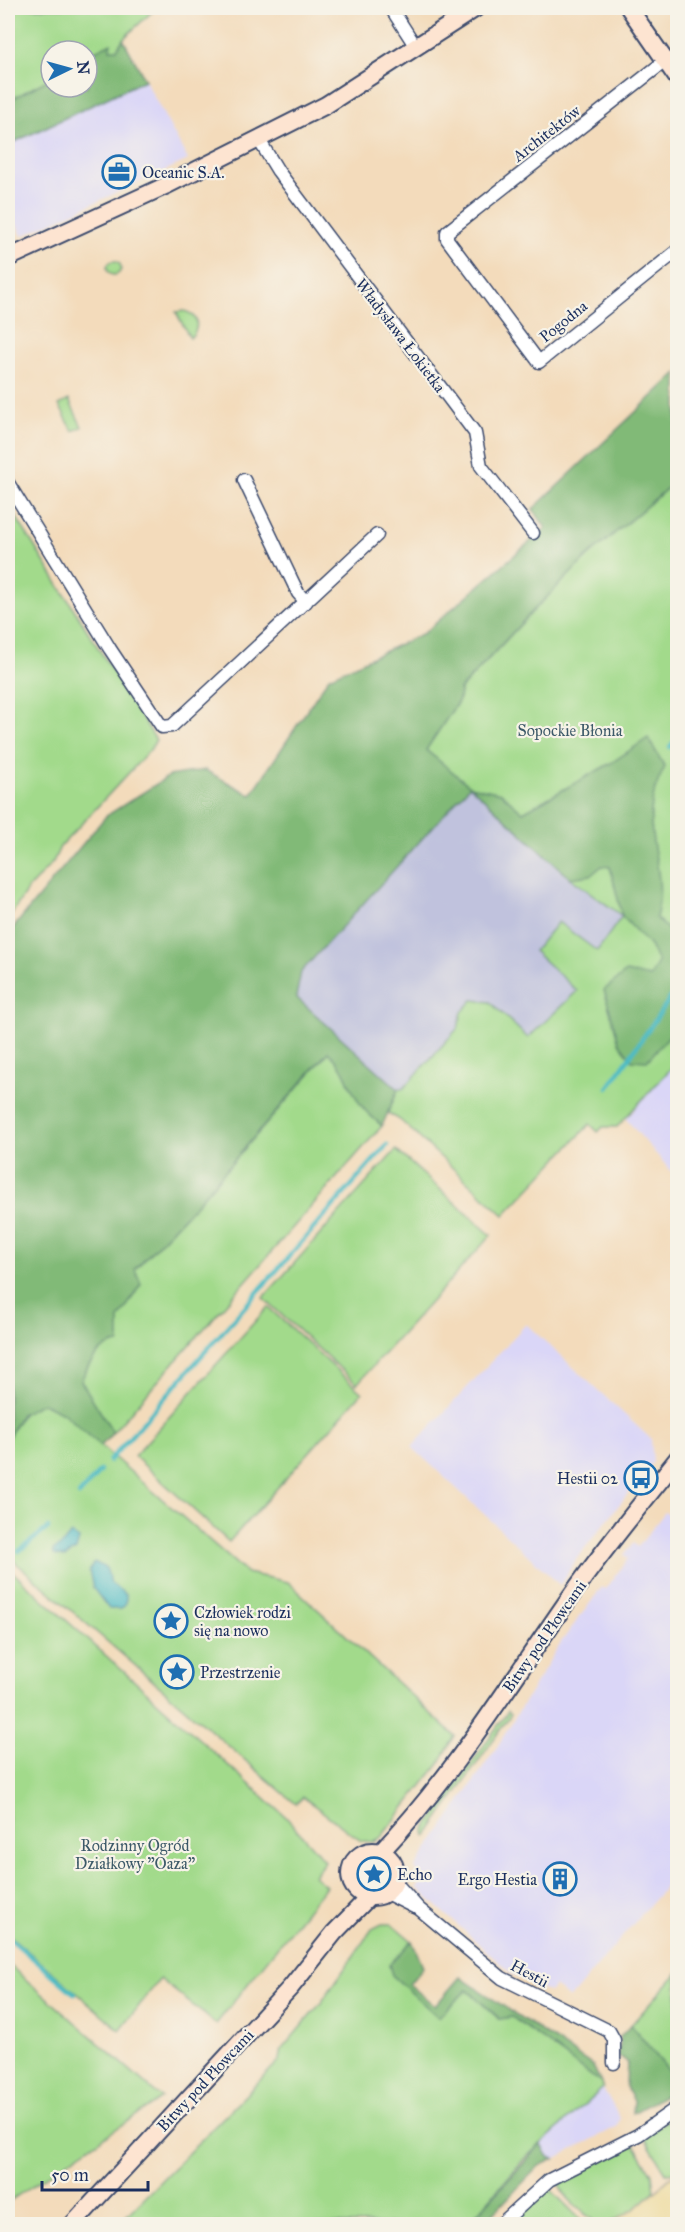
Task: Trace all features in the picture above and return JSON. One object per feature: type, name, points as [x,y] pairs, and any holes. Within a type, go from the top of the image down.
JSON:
[{"type":"street","points":[[391,8],[416,47]]},
{"type":"street","points":[[8,258],[259,140],[326,105],[476,8]]},
{"type":"street","points":[[629,8],[678,79]]},
{"type":"street","name":"Architektów","points":[[447,232],[665,61]]},
{"type":"street","name":"Władysława Łokietka","points":[[259,140],[278,171],[475,432],[481,466],[533,533]]},
{"type":"street","name":"Pogodna","points":[[447,232],[447,239],[539,362],[678,250]]},
{"type":"street","points":[[244,480],[298,593],[306,602]]},
{"type":"street","points":[[8,483],[110,649],[162,727],[172,726],[377,535]]},
{"type":"street","name":"Bitwy pod Płowcami","points":[[386,1857],[460,1758],[567,1601],[678,1458]]},
{"type":"street","points":[[363,1854],[386,1857],[396,1875],[390,1888],[362,1893],[351,1873],[353,1864],[363,1854]]},
{"type":"street","name":"Hestii","points":[[390,1888],[418,1908],[502,1978],[609,2031],[614,2040],[614,2063]]},
{"type":"street","name":"Bitwy pod Płowcami","points":[[73,2224],[291,1987],[362,1893]]},
{"type":"street","points":[[501,2224],[549,2180],[638,2134],[678,2107]]},
{"type":"shaded area","points":[[145,80],[188,160],[22,236],[8,206],[8,145]]},
{"type":"shaded area","points":[[470,786],[570,878],[622,916],[597,951],[556,927],[534,952],[577,990],[528,1039],[490,1002],[463,1013],[458,1028],[403,1089],[398,1089],[296,997],[301,972]]},
{"type":"shaded area","points":[[677,1062],[677,1178],[626,1119]]},
{"type":"shaded area","points":[[526,1324],[651,1439],[653,1462],[577,1558],[560,1585],[412,1447]]},
{"type":"shaded area","points":[[665,1512],[678,1522],[677,1873],[569,1999],[555,1986],[549,1992],[512,1974],[417,1888],[422,1882],[415,1868],[495,1750],[561,1642],[602,1587],[605,1589],[628,1559],[624,1555],[633,1543],[638,1547]]},
{"type":"shaded area","points":[[603,2088],[620,2118],[618,2126],[554,2159],[549,2157],[541,2144]]},
{"type":"green space","points":[[8,8],[156,8],[123,39],[145,80],[8,145]]},
{"type":"green space","points":[[123,39],[145,80],[8,145],[8,101],[39,84],[39,99],[99,99],[99,49],[111,43],[110,49],[117,49]]},
{"type":"green space","points":[[114,261],[119,263],[121,268],[119,273],[114,275],[109,273],[107,268],[109,263]]},
{"type":"green space","points":[[185,311],[193,316],[197,326],[190,338],[176,312]]},
{"type":"green space","points":[[677,373],[677,480],[587,557],[460,689],[459,700],[426,750],[470,786],[301,972],[296,997],[398,1089],[382,1126],[359,1102],[340,1065],[328,1052],[198,1202],[135,1269],[141,1284],[119,1319],[119,1343],[106,1347],[95,1356],[81,1381],[113,1432],[101,1446],[63,1413],[43,1403],[21,1414],[8,1438],[8,934],[106,816],[169,776],[205,770],[251,795],[329,677],[424,633],[546,528],[533,509]]},
{"type":"green space","points":[[69,400],[82,427],[73,431],[59,405]]},
{"type":"green space","name":"Sopockie Błonia","points":[[677,480],[677,1062],[617,1127],[603,1127],[598,1132],[590,1124],[504,1215],[400,1120],[388,1113],[398,1089],[403,1089],[458,1028],[462,1012],[473,1000],[490,1002],[528,1038],[577,991],[534,951],[558,922],[597,951],[622,916],[570,878],[470,786],[425,751],[459,700],[460,690],[532,612],[587,557]]},
{"type":"green space","points":[[8,504],[156,740],[150,750],[60,847],[53,862],[27,890],[8,920]]},
{"type":"green space","points":[[648,738],[665,767],[655,789],[651,808],[651,827],[659,879],[656,918],[677,938],[677,1027],[647,1061],[632,1060],[619,1043],[604,990],[626,972],[650,977],[658,962],[650,946],[622,916],[610,867],[602,866],[591,875],[570,878],[470,786],[501,793],[523,812],[611,763]]},
{"type":"green space","points":[[329,1052],[343,1066],[349,1084],[363,1108],[382,1126],[101,1446],[247,1573],[288,1582],[455,1736],[439,1764],[382,1836],[374,1842],[361,1841],[303,1797],[296,1804],[8,1556],[8,1438],[59,1350],[198,1202]]},
{"type":"green space","points":[[396,1150],[491,1235],[357,1384],[263,1298]]},
{"type":"green space","points":[[268,1307],[362,1393],[229,1542],[134,1456]]},
{"type":"green space","name":"Rodzinny Ogród Działkowy \"Oaza\"","points":[[8,1568],[285,1816],[325,1861],[314,1876],[326,1886],[216,2024],[160,1979],[120,2030],[8,1934]]},
{"type":"green space","points":[[508,1711],[511,1714],[426,1837],[425,1830]]},
{"type":"green space","points":[[374,1864],[381,1867],[384,1874],[381,1881],[374,1884],[367,1881],[364,1874],[367,1867]]},
{"type":"green space","points":[[382,1924],[392,1924],[412,1941],[390,1965],[438,2017],[467,1990],[499,2019],[512,2017],[601,2083],[603,2088],[524,2159],[468,2224],[118,2224],[280,2060],[282,2049],[321,2003],[372,1929]]},
{"type":"green space","points":[[412,1941],[423,1967],[409,1984],[435,2006],[460,1977],[593,2066],[601,2083],[512,2017],[500,2019],[467,1990],[438,2017],[392,1975],[389,1965]]},
{"type":"green space","points":[[8,1964],[162,2098],[8,2202]]},
{"type":"green space","points":[[677,1973],[677,2081],[631,2025]]},
{"type":"green space","points":[[631,2025],[677,2081],[677,2088],[633,2113],[634,2101],[626,2087],[627,2062],[618,2056],[620,2037]]},
{"type":"green space","points":[[677,2114],[677,2172],[666,2173],[643,2135]]},
{"type":"green space","points":[[632,2141],[652,2174],[654,2191],[621,2218],[597,2224],[568,2198],[558,2180]]},
{"type":"green space","points":[[541,2144],[549,2157],[554,2159],[539,2166],[483,2224],[468,2224]]},
{"type":"green space","points":[[547,2186],[585,2224],[507,2224]]},
{"type":"sand","points":[[677,2172],[677,2224],[609,2224],[636,2208]]},
{"type":"water","points":[[71,1534],[79,1539],[76,1550],[65,1557],[54,1555],[53,1550],[61,1546]]},
{"type":"water","points":[[94,1562],[106,1568],[111,1583],[126,1595],[126,1604],[121,1609],[109,1609],[93,1588],[89,1570]]},
{"type":"waterway","points":[[670,747],[678,737]]},
{"type":"waterway","points":[[608,1088],[678,987]]},
{"type":"waterway","points":[[109,1461],[387,1145]]},
{"type":"waterway","points":[[79,1495],[100,1471]]},
{"type":"waterway","points":[[19,1551],[48,1528]]},
{"type":"waterway","points":[[8,1937],[75,1994]]},
{"type":"place","name":"Oceanic S.A.","points":[[119,172]]},
{"type":"place","name":"Hestii 02","points":[[641,1478]]},
{"type":"place","name":"Człowiek rodzi się na nowo","points":[[171,1621]]},
{"type":"place","name":"Przestrzenie","points":[[177,1672]]},
{"type":"place","name":"Echo","points":[[374,1874]]},
{"type":"place","name":"Ergo Hestia","points":[[560,1879]]}]
